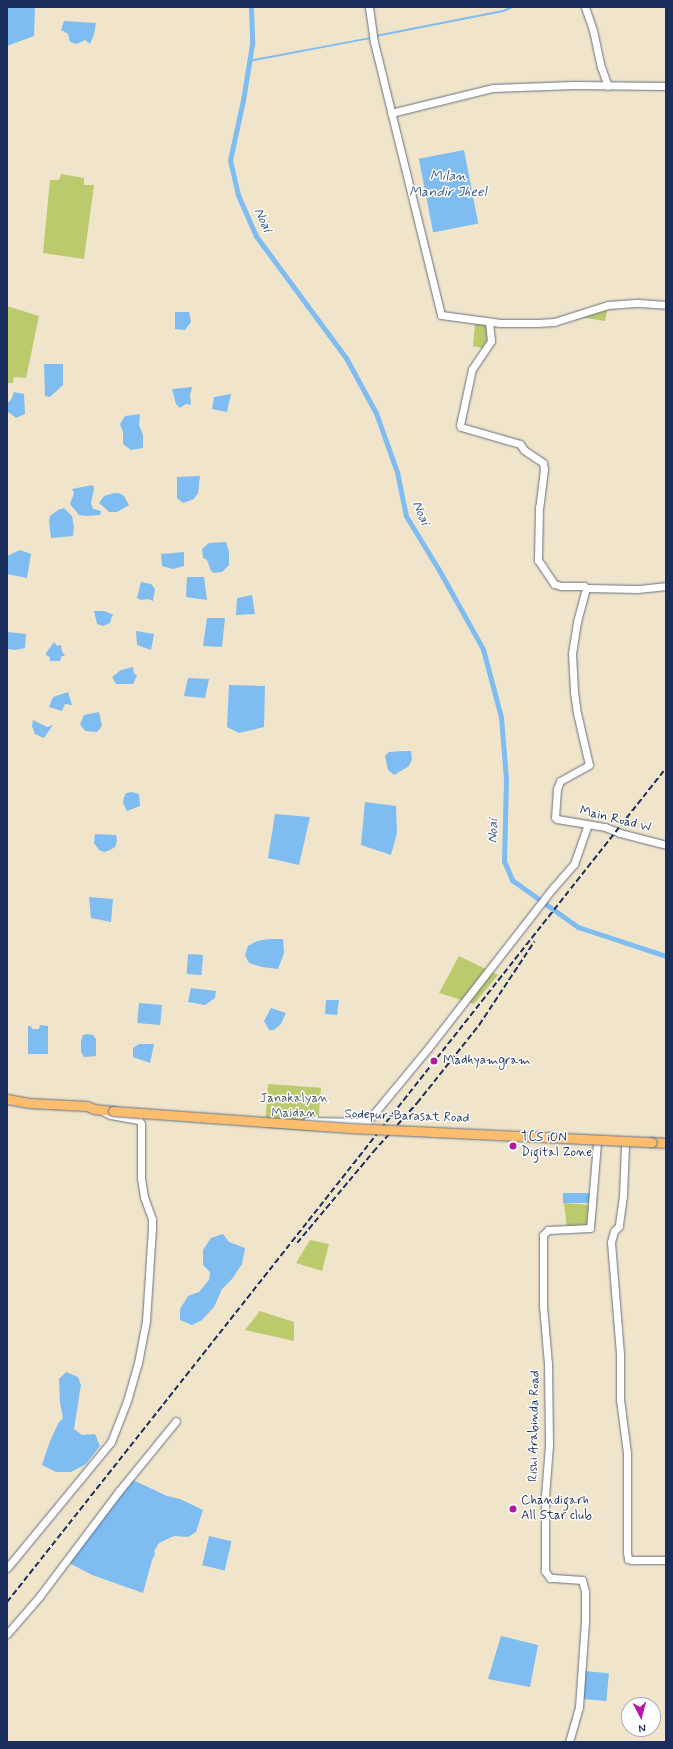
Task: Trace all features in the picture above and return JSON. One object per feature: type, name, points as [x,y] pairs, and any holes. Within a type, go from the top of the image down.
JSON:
[{"type":"main road","points":[[7,1099],[29,1103],[87,1106],[97,1109]]},
{"type":"main road","points":[[7,1104],[85,1111],[97,1109]]},
{"type":"main road","name":"Sodepur-Barasat Road","points":[[97,1109],[350,1128],[666,1143]]},
{"type":"street","points":[[369,7],[371,29],[439,313],[441,315],[500,323],[554,322],[608,305],[639,303],[666,305]]},
{"type":"street","points":[[585,7],[593,30],[601,67],[608,86]]},
{"type":"street","points":[[391,113],[493,88],[568,85],[666,86]]},
{"type":"street","points":[[489,322],[491,341],[472,369],[460,425],[461,427],[520,444],[524,450],[543,463],[544,469],[539,507],[538,560],[554,584],[584,586],[586,588],[638,589],[666,586]]},
{"type":"street","name":"Main Road W","points":[[586,588],[577,622],[572,653],[574,692],[577,713],[589,765],[560,781],[557,789],[554,813],[557,819],[605,827],[620,833],[666,845]]},
{"type":"street","points":[[97,1109],[112,1108],[278,1120],[366,1122],[429,1047],[469,994],[491,970],[553,888],[574,864],[588,824]]},
{"type":"street","points":[[7,1568],[111,1442],[138,1363],[146,1321],[152,1228],[152,1219],[144,1196],[141,1178],[141,1121],[110,1115],[97,1109]]},
{"type":"street","name":"Rishi Arabinda Road","points":[[569,1742],[579,1707],[585,1622],[585,1591],[582,1580],[550,1578],[545,1571],[545,1496],[549,1438],[548,1364],[543,1306],[543,1235],[548,1230],[590,1228],[597,1143]]},
{"type":"street","points":[[625,1146],[623,1196],[619,1226],[614,1231],[611,1242],[620,1355],[620,1398],[627,1453],[627,1552],[628,1559],[632,1560],[666,1560]]},
{"type":"street","points":[[7,1634],[39,1597],[119,1491],[176,1421]]},
{"type":"green space","points":[[61,174],[84,178],[84,185],[94,185],[84,259],[43,253],[50,180],[59,180]]},
{"type":"green space","points":[[7,306],[39,316],[26,378],[14,377],[13,383],[7,383]]},
{"type":"green space","points":[[608,306],[605,321],[579,317]]},
{"type":"green space","points":[[475,323],[488,325],[488,336],[483,348],[473,346]]},
{"type":"green space","points":[[459,956],[498,975],[474,1004],[439,993]]},
{"type":"green space","name":"Janakalyan Maidan","points":[[268,1084],[321,1088],[318,1132],[265,1128]]},
{"type":"green space","points":[[564,1203],[590,1205],[588,1227],[567,1228]]},
{"type":"green space","points":[[310,1240],[329,1244],[322,1271],[296,1263]]},
{"type":"green space","points":[[260,1311],[294,1322],[294,1341],[245,1330]]},
{"type":"water","points":[[7,7],[35,7],[34,36],[7,46]]},
{"type":"water","points":[[64,21],[96,23],[90,44],[85,40],[77,44],[70,42],[68,34],[61,30]]},
{"type":"water","name":"Milan Mandir Jheel","points":[[464,150],[478,224],[433,232],[419,159]]},
{"type":"water","points":[[175,312],[189,312],[191,322],[185,330],[175,329]]},
{"type":"water","points":[[44,364],[63,364],[63,385],[50,397],[45,396]]},
{"type":"water","points":[[192,387],[190,395],[191,405],[186,404],[180,408],[176,404],[172,389]]},
{"type":"water","points":[[14,392],[24,394],[25,414],[16,418],[7,411],[7,403],[11,400]]},
{"type":"water","points":[[231,394],[227,412],[212,409],[214,397]]},
{"type":"water","points":[[140,414],[139,425],[143,435],[143,448],[131,450],[123,444],[123,432],[120,424],[125,416]]},
{"type":"water","points":[[200,476],[198,493],[194,499],[183,503],[177,498],[177,477]]},
{"type":"water","points":[[93,485],[94,489],[91,503],[93,509],[101,511],[100,515],[79,515],[70,504],[74,493],[72,489]]},
{"type":"water","points":[[119,493],[124,496],[129,505],[117,512],[109,512],[99,503],[104,496]]},
{"type":"water","points":[[64,508],[72,516],[74,527],[73,536],[51,538],[49,522],[50,516],[58,510]]},
{"type":"water","points":[[226,542],[229,552],[229,565],[222,572],[214,573],[211,571],[207,560],[203,558],[202,549],[209,543]]},
{"type":"water","points":[[20,550],[31,554],[27,578],[7,574],[7,556]]},
{"type":"water","points":[[184,552],[184,566],[173,569],[162,566],[161,554]]},
{"type":"water","points":[[187,577],[204,577],[207,600],[186,597]]},
{"type":"water","points":[[141,582],[151,584],[155,589],[153,601],[148,599],[141,600],[137,598]]},
{"type":"water","points":[[252,595],[255,614],[236,615],[237,598]]},
{"type":"water","points":[[94,611],[104,611],[114,615],[112,616],[110,623],[103,626],[97,624]]},
{"type":"water","points":[[207,618],[225,618],[222,647],[203,646]]},
{"type":"water","points":[[136,631],[154,634],[151,650],[137,645]]},
{"type":"water","points":[[7,632],[26,634],[25,648],[15,650],[7,649]]},
{"type":"water","points":[[54,642],[57,646],[61,645],[65,656],[62,656],[60,661],[50,661],[50,657],[46,655]]},
{"type":"water","points":[[133,667],[134,673],[137,676],[133,684],[116,684],[112,677],[121,670]]},
{"type":"water","points":[[188,678],[209,679],[205,698],[184,696]]},
{"type":"water","points":[[229,685],[265,686],[264,727],[239,733],[227,727]]},
{"type":"water","points":[[68,692],[72,705],[65,704],[62,711],[49,707],[53,697]]},
{"type":"water","points":[[99,712],[102,726],[97,732],[85,731],[80,724],[84,715]]},
{"type":"water","points":[[33,720],[47,727],[53,725],[44,738],[35,734],[32,726]]},
{"type":"water","points":[[411,751],[412,759],[409,766],[394,775],[388,770],[385,756],[389,752]]},
{"type":"water","points":[[132,792],[139,794],[140,806],[127,811],[123,803],[124,797],[126,793]]},
{"type":"water","points":[[365,802],[396,806],[397,833],[391,855],[361,845]]},
{"type":"water","points":[[275,814],[310,817],[299,865],[268,858]]},
{"type":"water","points":[[95,834],[116,835],[117,841],[115,847],[104,852],[99,850],[94,843]]},
{"type":"water","points":[[89,897],[113,899],[111,922],[91,918]]},
{"type":"water","points":[[283,939],[284,953],[278,969],[262,967],[249,963],[245,955],[248,946],[257,941]]},
{"type":"water","points":[[188,954],[203,955],[202,975],[187,974]]},
{"type":"water","points":[[191,988],[216,991],[215,998],[205,1005],[188,1002]]},
{"type":"water","points":[[326,1000],[339,1000],[337,1015],[325,1014]]},
{"type":"water","points":[[139,1003],[162,1005],[160,1025],[137,1023]]},
{"type":"water","points":[[271,1008],[286,1013],[281,1024],[274,1030],[269,1030],[264,1021]]},
{"type":"water","points":[[40,1025],[48,1026],[48,1054],[28,1054],[28,1026],[31,1026],[32,1029],[39,1029]]},
{"type":"water","points":[[83,1035],[93,1035],[96,1039],[96,1056],[84,1057],[81,1052],[81,1041]]},
{"type":"water","points":[[139,1044],[154,1044],[150,1063],[133,1057],[133,1048]]},
{"type":"water","points":[[563,1193],[590,1193],[590,1203],[563,1203]]},
{"type":"water","points":[[223,1234],[229,1242],[245,1248],[242,1264],[232,1279],[222,1289],[214,1307],[202,1320],[192,1325],[180,1320],[180,1309],[188,1296],[199,1292],[209,1280],[210,1272],[203,1265],[203,1250],[211,1238]]},
{"type":"water","points":[[66,1372],[78,1377],[81,1385],[74,1429],[82,1435],[95,1434],[100,1446],[86,1464],[71,1472],[56,1472],[42,1465],[50,1441],[59,1422],[63,1418],[60,1403],[59,1379]]},
{"type":"water","points":[[133,1480],[167,1496],[180,1499],[203,1510],[196,1532],[188,1537],[174,1536],[159,1543],[154,1551],[155,1554],[143,1593],[92,1575],[69,1563]]},
{"type":"water","points":[[209,1536],[231,1541],[225,1570],[202,1565]]},
{"type":"water","points":[[501,1636],[538,1645],[530,1687],[488,1679]]},
{"type":"water","points":[[584,1671],[609,1673],[606,1701],[582,1699]]},
{"type":"waterway","name":"Noai","points":[[251,7],[252,44],[243,100],[230,160],[238,195],[256,236],[346,358],[376,413],[397,472],[406,516],[439,570],[483,649],[501,717],[506,779],[504,861],[512,880],[578,927],[666,956]]},
{"type":"waterway","points":[[376,36],[503,11],[513,7]]},
{"type":"waterway","points":[[249,61],[371,38]]},
{"type":"railway","points":[[7,1602],[666,768]]},
{"type":"railway","points":[[297,1243],[373,1152],[417,1103],[479,1025],[534,942]]},
{"type":"place","name":"Madhyamgram","points":[[434,1061]]},
{"type":"place","name":"TCS iON Digital Zone","points":[[513,1146]]},
{"type":"place","name":"Chandigarh All Star club","points":[[513,1509]]}]
